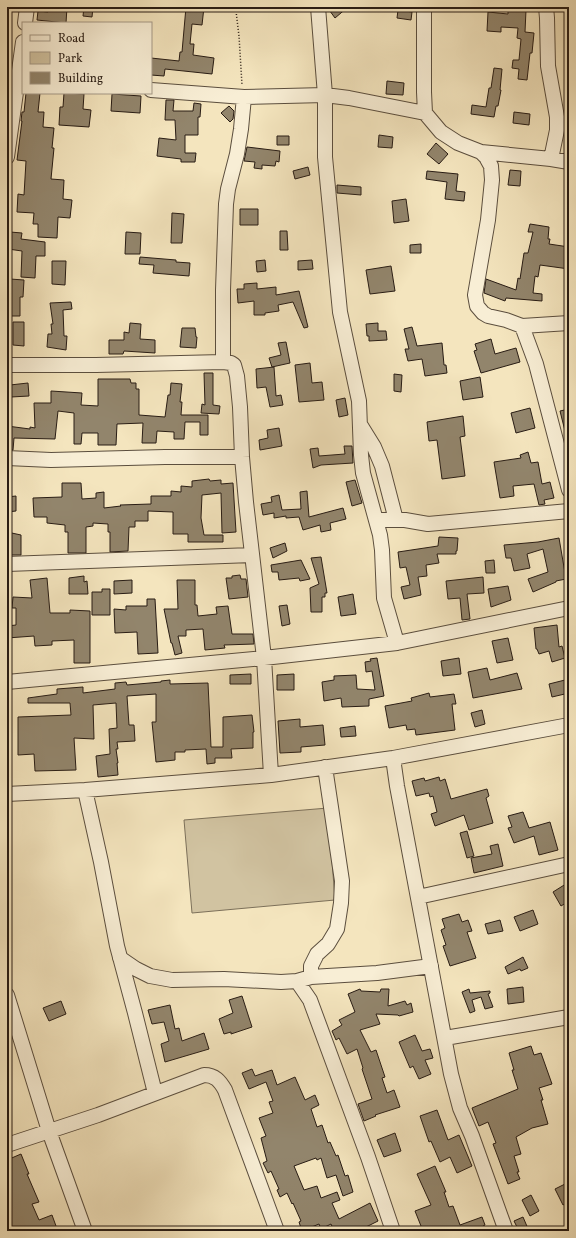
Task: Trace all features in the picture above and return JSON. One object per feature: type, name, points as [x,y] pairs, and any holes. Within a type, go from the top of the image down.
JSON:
[{"type":"street","points":[[25,22],[27,7]]},
{"type":"street","points":[[318,7],[325,95],[325,157],[340,312],[359,401],[363,472],[376,520],[382,550],[384,598],[397,643]]},
{"type":"street","points":[[424,7],[425,113],[441,132],[458,143],[481,152],[569,162]]},
{"type":"street","points":[[546,7],[548,66],[557,117],[557,130],[551,159]]},
{"type":"street","points":[[7,158],[21,79],[22,60]]},
{"type":"street","points":[[152,90],[244,97],[325,95],[371,102],[425,113]]},
{"type":"street","points":[[223,362],[223,290],[226,204],[228,189],[237,154],[244,97]]},
{"type":"street","points":[[481,152],[491,166],[492,180],[488,220],[475,295],[475,301],[479,311],[488,316],[506,320],[522,326],[569,324]]},
{"type":"street","points":[[522,326],[536,364],[569,490]]},
{"type":"street","points":[[7,365],[96,365],[223,362],[234,365],[237,376],[240,407],[246,502],[264,658],[271,775]]},
{"type":"street","points":[[360,424],[374,447],[382,466],[396,520]]},
{"type":"street","points":[[7,458],[51,460],[165,457],[242,457]]},
{"type":"street","points":[[376,520],[405,520],[428,524],[569,511]]},
{"type":"street","points":[[7,564],[252,555]]},
{"type":"street","points":[[7,682],[264,658],[397,643],[569,608]]},
{"type":"street","points":[[7,794],[85,790],[271,775],[393,758],[569,725]]},
{"type":"street","points":[[393,758],[451,1074],[460,1108],[472,1136],[506,1231]]},
{"type":"street","points":[[312,977],[311,966],[317,954],[328,944],[337,929],[341,903],[342,881],[325,767]]},
{"type":"street","points":[[85,790],[101,862],[117,946],[155,1092]]},
{"type":"street","points":[[418,897],[569,864]]},
{"type":"street","points":[[120,958],[142,973],[160,979],[172,980],[224,979],[281,982],[297,981],[312,977],[377,973],[431,966]]},
{"type":"street","points":[[297,981],[310,1000],[368,1157],[393,1231]]},
{"type":"street","points":[[7,996],[49,1131],[85,1231]]},
{"type":"street","points":[[445,1038],[569,1017]]},
{"type":"street","points":[[7,1145],[98,1115],[155,1092],[204,1075],[212,1076],[221,1082],[277,1231]]},
{"type":"path","points":[[236,11],[241,80],[244,97]]},
{"type":"green space","points":[[328,808],[335,900],[192,913],[184,820]]},
{"type":"building","points":[[48,7],[67,7],[66,22],[37,20],[38,11],[48,12]]},
{"type":"building","points":[[84,7],[93,7],[92,17],[83,16]]},
{"type":"building","points":[[186,7],[204,7],[202,25],[192,24],[190,44],[194,44],[193,55],[214,58],[212,74],[165,69],[164,76],[152,75],[152,58],[179,61],[180,52],[182,52]]},
{"type":"building","points":[[327,7],[348,7],[335,18]]},
{"type":"building","points":[[508,9],[526,10],[525,32],[534,33],[527,80],[518,79],[519,69],[512,68],[513,60],[519,60],[521,39],[517,38],[518,28],[501,27],[501,32],[487,31],[488,12],[508,14]]},
{"type":"building","points":[[398,10],[412,12],[411,20],[397,18]]},
{"type":"building","points":[[494,68],[502,69],[501,90],[494,117],[471,114],[472,105],[486,107]]},
{"type":"building","points":[[387,81],[404,83],[403,95],[386,94]]},
{"type":"building","points":[[26,94],[40,94],[38,112],[44,112],[43,127],[54,128],[51,179],[64,180],[63,199],[72,200],[70,218],[58,217],[57,238],[38,237],[38,224],[33,224],[34,213],[17,212],[18,194],[24,195],[26,161],[17,160],[22,112],[24,112]]},
{"type":"building","points":[[64,94],[84,94],[83,109],[91,110],[89,127],[59,125],[60,107],[63,107]]},
{"type":"building","points":[[112,94],[141,96],[140,113],[111,111]]},
{"type":"building","points":[[166,100],[174,100],[173,111],[193,111],[194,103],[201,104],[200,117],[198,117],[198,135],[185,135],[185,153],[196,153],[195,162],[181,162],[181,159],[157,156],[159,138],[176,140],[175,120],[165,120]]},
{"type":"building","points":[[229,106],[234,111],[233,119],[230,122],[221,113]]},
{"type":"building","points":[[514,112],[530,114],[529,125],[513,123]]},
{"type":"building","points":[[379,135],[393,137],[392,148],[378,147]]},
{"type":"building","points":[[277,136],[289,136],[289,145],[277,145]]},
{"type":"building","points":[[436,143],[448,154],[439,164],[427,154]]},
{"type":"building","points":[[247,147],[280,151],[279,162],[276,161],[275,166],[262,165],[262,169],[254,168],[255,162],[244,161]]},
{"type":"building","points":[[308,167],[310,175],[295,179],[293,171]]},
{"type":"building","points":[[510,170],[521,171],[520,186],[508,185]]},
{"type":"building","points":[[427,171],[458,174],[456,191],[465,192],[464,201],[445,199],[447,182],[426,179]]},
{"type":"building","points":[[337,185],[361,187],[361,195],[337,193]]},
{"type":"building","points":[[406,199],[409,221],[394,223],[392,201]]},
{"type":"building","points":[[240,209],[258,209],[258,225],[240,225]]},
{"type":"building","points":[[172,213],[184,214],[182,243],[171,243]]},
{"type":"building","points":[[530,224],[549,227],[549,244],[569,247],[569,269],[540,265],[538,277],[535,276],[533,293],[542,294],[542,301],[506,298],[505,301],[484,293],[486,279],[516,290],[518,278],[520,279],[524,253],[528,253],[533,232],[528,232]]},
{"type":"building","points":[[280,231],[287,231],[288,250],[280,250]]},
{"type":"building","points":[[10,232],[22,233],[21,239],[45,242],[45,256],[36,256],[35,278],[21,277],[22,251],[8,249]]},
{"type":"building","points":[[126,232],[141,233],[140,254],[125,254]]},
{"type":"building","points":[[421,244],[421,253],[410,253],[410,245]]},
{"type":"building","points":[[140,257],[176,260],[176,262],[190,263],[189,276],[153,273],[154,265],[139,264]]},
{"type":"building","points":[[265,260],[266,271],[257,272],[256,261]]},
{"type":"building","points":[[312,260],[313,269],[298,270],[298,261]]},
{"type":"building","points":[[52,261],[66,261],[65,285],[52,284]]},
{"type":"building","points":[[391,266],[395,291],[370,294],[366,270]]},
{"type":"building","points":[[7,280],[24,280],[23,297],[20,297],[20,316],[7,316]]},
{"type":"building","points":[[257,283],[257,289],[276,287],[276,295],[299,291],[308,327],[304,328],[293,302],[278,305],[279,311],[265,313],[265,315],[254,315],[254,301],[238,303],[237,289],[244,289],[244,284]]},
{"type":"building","points":[[71,302],[72,309],[63,310],[64,336],[67,336],[66,350],[47,347],[48,334],[52,334],[51,324],[53,324],[50,303]]},
{"type":"building","points":[[13,322],[24,322],[24,346],[13,345]]},
{"type":"building","points":[[130,323],[141,324],[140,339],[155,340],[155,353],[124,351],[123,354],[109,354],[109,340],[124,340],[124,332],[129,333]]},
{"type":"building","points":[[378,323],[378,331],[386,331],[387,340],[369,341],[366,324]]},
{"type":"building","points":[[412,327],[417,346],[442,343],[444,365],[446,365],[447,373],[425,376],[422,359],[408,361],[405,349],[409,349],[404,329]]},
{"type":"building","points":[[182,328],[195,328],[197,337],[196,348],[180,347]]},
{"type":"building","points":[[491,339],[495,354],[516,348],[520,362],[481,373],[474,351],[477,350],[475,344]]},
{"type":"building","points":[[286,342],[290,363],[272,367],[269,358],[281,355],[278,343]]},
{"type":"building","points":[[310,363],[312,383],[322,382],[324,400],[299,402],[295,365]]},
{"type":"building","points":[[274,367],[276,396],[281,395],[283,405],[270,407],[266,387],[257,388],[256,369]]},
{"type":"building","points":[[204,373],[213,373],[213,405],[220,406],[219,414],[201,413],[202,404],[205,405]]},
{"type":"building","points":[[394,374],[402,375],[401,392],[394,391]]},
{"type":"building","points":[[480,377],[483,397],[463,400],[460,381]]},
{"type":"building","points":[[98,379],[130,379],[131,383],[136,383],[136,389],[139,389],[139,415],[165,417],[171,383],[182,384],[180,402],[182,402],[181,415],[208,415],[208,435],[200,435],[200,422],[185,422],[184,439],[174,439],[174,432],[157,431],[156,443],[142,443],[143,423],[117,424],[116,445],[98,445],[98,433],[82,433],[81,444],[74,444],[74,413],[58,411],[55,439],[14,438],[13,450],[7,450],[7,426],[30,429],[30,427],[35,428],[34,403],[51,403],[51,391],[82,393],[81,405],[98,406]]},
{"type":"building","points":[[28,383],[29,396],[11,397],[10,385]]},
{"type":"building","points":[[345,398],[348,415],[339,417],[336,400]]},
{"type":"building","points":[[530,408],[535,428],[516,433],[511,413]]},
{"type":"building","points":[[569,409],[569,434],[566,435],[560,411]]},
{"type":"building","points":[[463,416],[465,436],[460,437],[465,476],[442,479],[437,440],[429,441],[427,422]]},
{"type":"building","points":[[279,428],[282,446],[260,450],[259,440],[268,438],[267,430]]},
{"type":"building","points":[[344,446],[352,446],[353,463],[321,465],[313,468],[310,449],[318,448],[319,456],[345,454]]},
{"type":"building","points":[[528,452],[531,463],[538,462],[542,484],[550,482],[554,498],[544,500],[545,504],[539,505],[534,484],[513,486],[514,496],[500,498],[494,462],[521,458],[520,455]]},
{"type":"building","points":[[209,479],[210,481],[221,480],[221,484],[233,483],[236,532],[222,533],[221,493],[202,495],[201,518],[204,535],[223,535],[223,542],[188,542],[188,534],[173,534],[173,512],[148,511],[148,521],[135,521],[135,527],[129,527],[128,551],[110,552],[110,532],[108,532],[108,524],[93,523],[93,526],[86,527],[86,553],[68,553],[68,532],[65,532],[65,525],[47,523],[47,517],[34,517],[33,498],[62,497],[62,483],[81,483],[82,499],[96,498],[96,493],[104,492],[104,508],[121,506],[120,505],[151,504],[151,496],[171,496],[171,491],[181,492],[181,486],[192,487],[192,481]]},
{"type":"building","points":[[355,480],[362,503],[352,506],[346,482]]},
{"type":"building","points":[[307,491],[309,517],[343,508],[346,519],[330,523],[331,530],[321,532],[320,525],[303,530],[299,517],[286,518],[286,516],[274,518],[274,513],[263,515],[261,504],[272,502],[271,497],[279,495],[282,510],[301,509],[300,492]]},
{"type":"building","points":[[16,496],[16,511],[7,512],[7,497]]},
{"type":"building","points":[[7,532],[21,535],[21,555],[10,555],[11,543],[7,544]]},
{"type":"building","points":[[439,537],[458,538],[456,554],[437,554],[439,563],[426,565],[427,576],[418,577],[421,595],[404,599],[401,587],[410,585],[406,567],[400,568],[398,552],[438,546]]},
{"type":"building","points":[[559,538],[566,579],[556,581],[533,592],[528,579],[548,572],[543,549],[527,554],[530,568],[514,571],[511,558],[506,558],[504,545],[538,542]]},
{"type":"building","points":[[285,543],[287,551],[273,558],[270,548]]},
{"type":"building","points":[[321,557],[327,593],[325,593],[325,597],[322,597],[322,612],[311,612],[310,588],[319,584],[311,558]]},
{"type":"building","points":[[301,560],[310,579],[300,581],[299,578],[279,580],[278,572],[272,572],[271,565]]},
{"type":"building","points":[[494,560],[495,573],[486,573],[485,561]]},
{"type":"building","points":[[240,575],[241,579],[246,579],[248,597],[229,599],[226,578],[232,578],[232,576]]},
{"type":"building","points":[[84,576],[84,582],[87,581],[88,594],[69,594],[69,578]]},
{"type":"building","points":[[483,577],[484,593],[467,594],[470,619],[462,620],[460,598],[448,599],[446,581]]},
{"type":"building","points":[[47,578],[50,613],[70,613],[70,610],[90,611],[90,663],[74,663],[74,640],[52,641],[52,645],[35,646],[34,636],[7,638],[7,626],[16,625],[16,608],[12,608],[13,597],[32,598],[30,580]]},
{"type":"building","points":[[132,580],[132,593],[114,594],[114,581]]},
{"type":"building","points":[[177,580],[195,580],[195,605],[197,605],[198,616],[217,614],[216,607],[228,606],[232,634],[253,634],[254,644],[224,645],[225,648],[205,650],[203,629],[186,630],[186,636],[178,636],[182,653],[175,655],[164,609],[178,609]]},
{"type":"building","points":[[508,586],[511,600],[491,607],[488,589]]},
{"type":"building","points":[[102,589],[110,589],[110,615],[92,615],[92,592],[102,592]]},
{"type":"building","points":[[353,594],[356,614],[341,616],[338,597]]},
{"type":"building","points":[[147,599],[155,599],[158,653],[138,654],[137,632],[115,633],[114,609],[126,610],[126,606],[147,606]]},
{"type":"building","points":[[287,605],[290,624],[282,626],[279,606]]},
{"type":"building","points":[[557,625],[559,647],[562,646],[565,658],[552,662],[549,651],[539,654],[536,649],[534,628]]},
{"type":"building","points":[[508,638],[513,660],[497,663],[492,641]]},
{"type":"building","points":[[377,658],[384,696],[369,699],[369,706],[342,707],[341,698],[324,701],[322,682],[334,680],[334,676],[356,675],[357,689],[375,690],[372,671],[366,672],[365,662],[371,661],[370,659]]},
{"type":"building","points":[[459,658],[461,674],[443,676],[441,661]]},
{"type":"building","points":[[487,668],[490,680],[517,673],[522,689],[473,698],[468,672]]},
{"type":"building","points":[[251,674],[251,684],[230,684],[230,675]]},
{"type":"building","points":[[294,674],[294,690],[277,690],[277,675]]},
{"type":"building","points":[[569,679],[569,693],[552,697],[549,684]]},
{"type":"building","points":[[170,680],[170,684],[208,683],[211,747],[223,747],[223,717],[252,715],[254,732],[253,748],[231,749],[232,758],[215,758],[215,763],[207,764],[206,749],[175,752],[175,760],[156,762],[152,722],[156,722],[156,694],[127,696],[129,725],[134,725],[135,741],[117,742],[118,749],[116,749],[118,775],[98,777],[96,756],[110,754],[109,729],[117,728],[116,703],[93,705],[94,739],[74,738],[76,770],[35,771],[34,754],[18,755],[18,717],[71,715],[70,703],[28,703],[28,698],[57,694],[57,689],[83,687],[83,693],[115,689],[115,683],[126,682],[127,685]]},
{"type":"building","points":[[429,693],[430,697],[454,694],[456,704],[452,704],[455,730],[416,735],[415,729],[407,730],[406,725],[389,728],[385,706],[412,701],[411,698]]},
{"type":"building","points":[[482,710],[485,724],[475,727],[471,713]]},
{"type":"building","points":[[300,719],[300,727],[323,725],[325,745],[301,747],[301,752],[280,753],[278,721]]},
{"type":"building","points":[[355,726],[356,736],[341,737],[340,728]]},
{"type":"building","points":[[439,777],[440,781],[445,779],[451,799],[487,789],[489,796],[486,798],[493,823],[469,830],[464,815],[435,826],[431,814],[437,812],[433,796],[430,797],[429,793],[416,796],[412,781],[424,778],[425,781]]},
{"type":"building","points":[[523,812],[529,828],[550,822],[558,850],[539,855],[534,836],[514,843],[508,828],[512,827],[508,816]]},
{"type":"building","points":[[467,831],[474,856],[467,858],[460,833]]},
{"type":"building","points":[[498,844],[503,866],[474,873],[471,858],[492,854],[490,846]]},
{"type":"building","points":[[569,882],[569,901],[561,906],[553,892]]},
{"type":"building","points":[[533,910],[538,924],[520,931],[514,917]]},
{"type":"building","points":[[459,914],[462,922],[468,920],[472,931],[467,932],[476,958],[450,966],[443,946],[446,945],[441,930],[445,928],[442,919]]},
{"type":"building","points":[[500,920],[503,931],[488,934],[485,924]]},
{"type":"building","points":[[523,957],[528,968],[521,971],[520,969],[508,974],[505,967]]},
{"type":"building","points":[[523,987],[524,1002],[508,1004],[507,989]]},
{"type":"building","points":[[360,989],[361,991],[380,992],[381,989],[389,989],[388,1006],[405,1001],[407,1005],[411,1003],[413,1012],[399,1016],[376,1014],[380,1024],[360,1030],[371,1052],[376,1050],[385,1077],[382,1078],[387,1093],[394,1090],[400,1107],[375,1115],[376,1116],[364,1121],[358,1104],[372,1099],[357,1049],[347,1054],[339,1038],[336,1040],[332,1031],[342,1025],[339,1020],[355,1012],[348,994]]},
{"type":"building","points":[[469,989],[470,993],[490,991],[488,994],[493,1007],[485,1009],[481,997],[472,1000],[475,1011],[470,1013],[462,992]]},
{"type":"building","points":[[242,996],[252,1027],[231,1034],[231,1032],[224,1034],[219,1019],[233,1013],[229,1000]]},
{"type":"building","points":[[61,1001],[66,1014],[49,1021],[43,1008]]},
{"type":"building","points":[[170,1005],[175,1029],[179,1028],[182,1041],[204,1033],[209,1049],[165,1062],[161,1044],[169,1041],[164,1022],[152,1024],[148,1010]]},
{"type":"building","points":[[415,1035],[422,1051],[430,1049],[433,1058],[425,1060],[431,1074],[419,1079],[413,1066],[410,1068],[399,1042]]},
{"type":"building","points":[[531,1046],[534,1055],[541,1053],[552,1084],[539,1088],[548,1124],[532,1128],[516,1137],[521,1154],[514,1156],[520,1179],[508,1184],[493,1144],[496,1143],[488,1122],[479,1126],[472,1108],[518,1089],[512,1070],[514,1070],[509,1053]]},
{"type":"building","points":[[252,1069],[255,1076],[272,1070],[277,1085],[295,1077],[305,1100],[315,1095],[319,1105],[311,1109],[317,1127],[322,1125],[328,1143],[330,1142],[336,1156],[338,1155],[345,1176],[348,1175],[353,1192],[343,1196],[336,1175],[327,1178],[321,1158],[317,1160],[316,1158],[294,1166],[304,1190],[317,1186],[321,1198],[337,1192],[340,1200],[332,1203],[339,1219],[370,1203],[378,1221],[358,1231],[334,1231],[331,1224],[321,1229],[319,1224],[302,1231],[299,1222],[301,1221],[293,1203],[292,1204],[287,1193],[280,1197],[277,1190],[279,1189],[271,1171],[268,1173],[263,1163],[267,1161],[261,1138],[266,1136],[259,1118],[273,1113],[269,1102],[273,1101],[266,1082],[249,1089],[242,1073]]},
{"type":"building","points":[[437,1110],[448,1140],[459,1135],[472,1166],[457,1173],[450,1157],[440,1162],[431,1141],[429,1142],[420,1116]]},
{"type":"building","points":[[395,1133],[401,1151],[384,1157],[377,1140]]},
{"type":"building","points":[[21,1154],[29,1174],[27,1174],[39,1202],[32,1204],[39,1220],[52,1215],[56,1226],[56,1231],[7,1231],[7,1160]]},
{"type":"building","points":[[435,1166],[446,1192],[444,1192],[449,1207],[453,1206],[460,1225],[482,1217],[485,1225],[483,1226],[485,1231],[423,1231],[415,1211],[431,1205],[417,1174]]},
{"type":"building","points":[[565,1184],[569,1191],[569,1202],[563,1205],[555,1189]]},
{"type":"building","points":[[531,1195],[539,1211],[530,1216],[522,1200]]},
{"type":"building","points":[[523,1217],[529,1231],[519,1231],[514,1221]]}]
